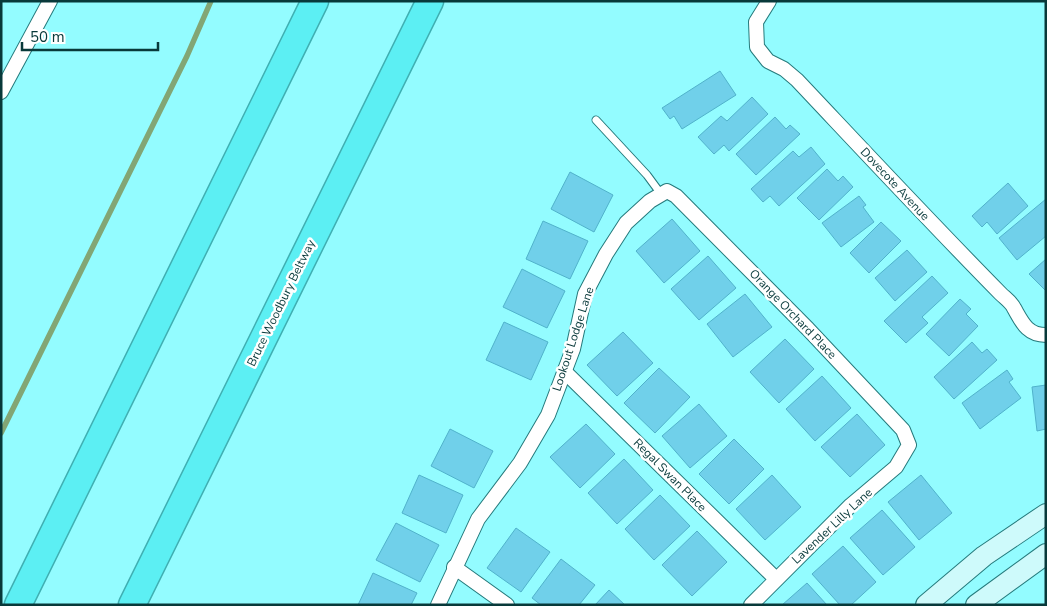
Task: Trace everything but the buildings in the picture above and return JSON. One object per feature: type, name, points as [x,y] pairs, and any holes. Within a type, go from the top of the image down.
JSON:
[{"type":"highway","points":[[18,605],[315,1]]},
{"type":"highway","name":"Bruce Woodbury Beltway","points":[[132,605],[430,1]]},
{"type":"main road","points":[[926,605],[984,556],[1046,514]]},
{"type":"main road","points":[[976,605],[1046,554]]},
{"type":"street","points":[[1,92],[50,1]]},
{"type":"street","name":"Dovecote Avenue","points":[[769,1],[756,22],[757,47],[768,61],[784,69],[797,80],[1013,306],[1019,319],[1028,331],[1043,335]]},
{"type":"street","name":"Lookout Lodge Lane","points":[[438,605],[454,567],[478,519],[520,463],[548,414],[572,350],[586,294],[606,254],[626,223],[650,201],[664,193]]},
{"type":"street","name":"Orange Orchard Place","points":[[664,193],[676,196],[808,329],[903,430],[909,445]]},
{"type":"street","name":"Regal Swan Place","points":[[564,371],[776,579]]},
{"type":"street","name":"Lavender Lilly Lane","points":[[751,605],[851,505],[896,467],[909,445]]},
{"type":"street","points":[[454,567],[507,605]]},
{"type":"lane","points":[[596,120],[664,193]]},
{"type":"waterway","points":[[1,433],[187,56],[211,1]]}]
